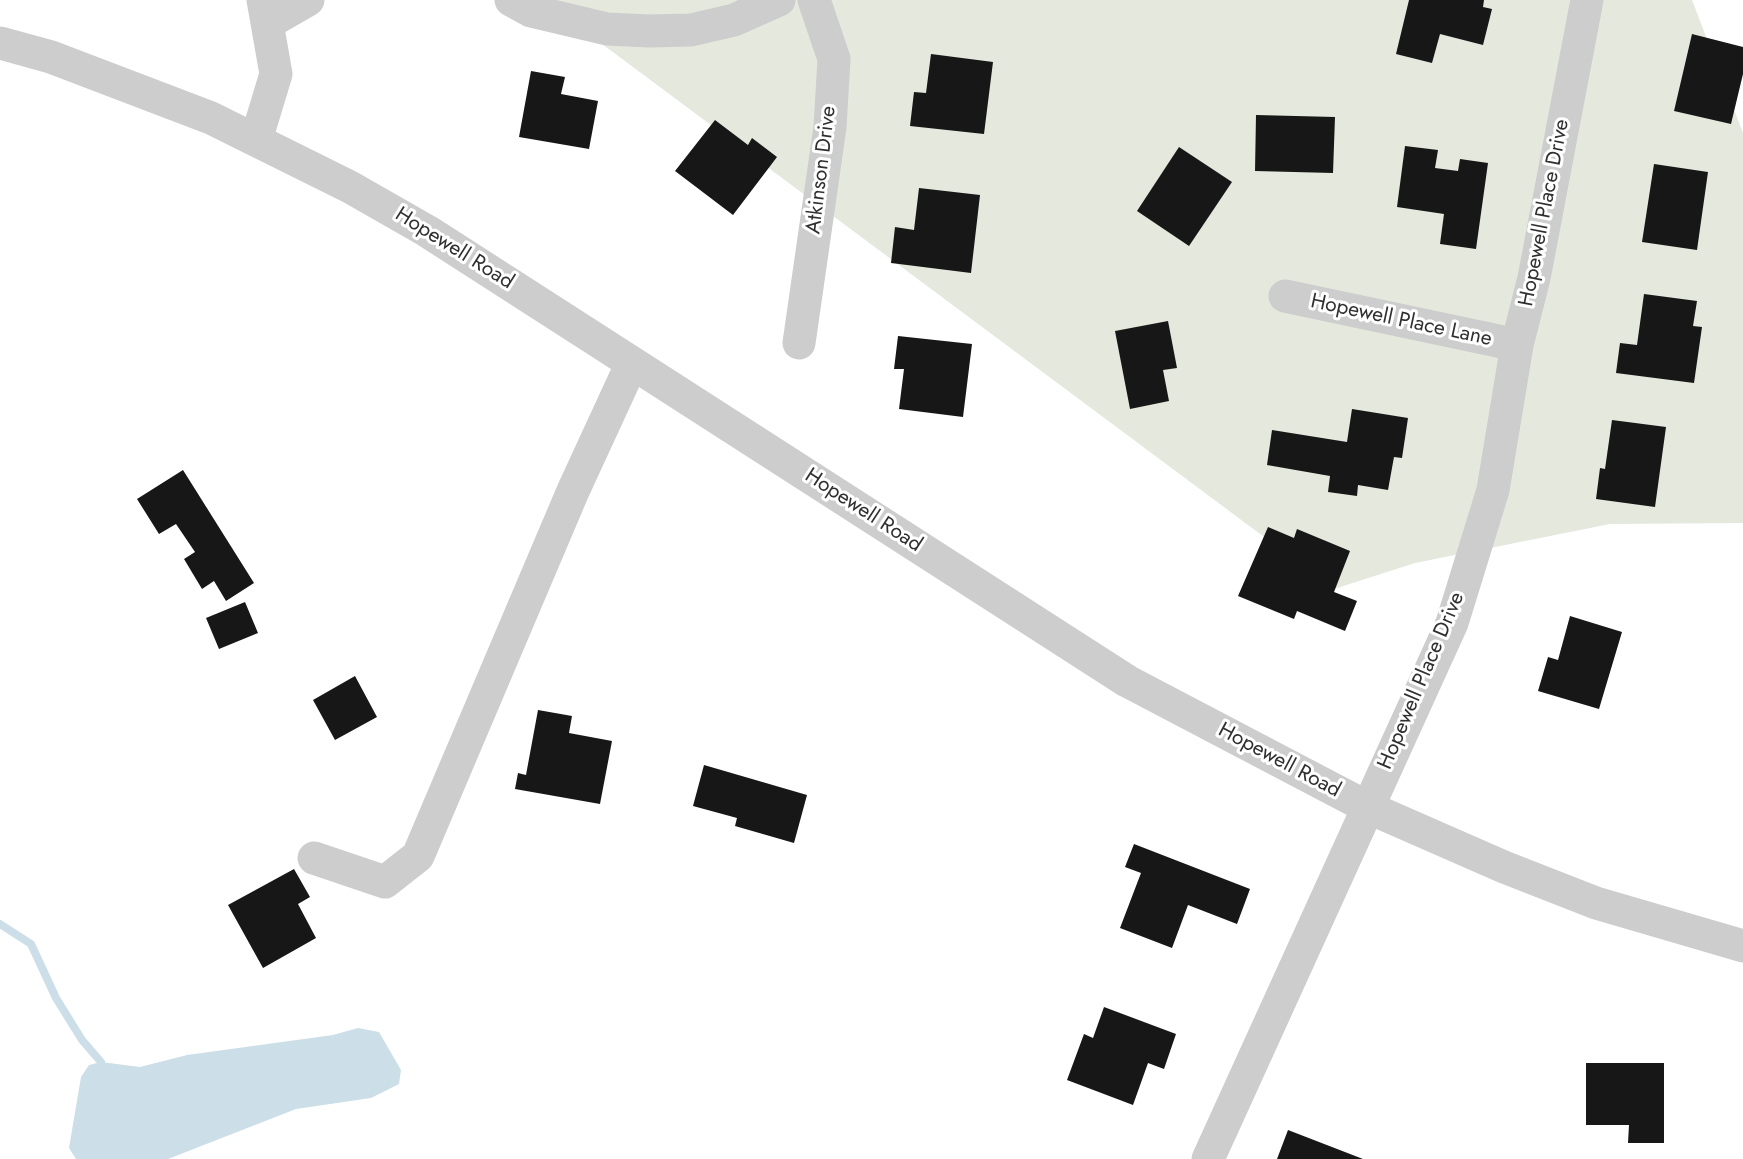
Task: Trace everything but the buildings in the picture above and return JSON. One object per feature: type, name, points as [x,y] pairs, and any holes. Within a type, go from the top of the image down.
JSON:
[{"type":"street","points":[[256,140],[276,74],[266,12],[308,0]]},
{"type":"street","points":[[511,0],[531,10],[607,29],[649,31],[702,28],[734,20],[779,0]]},
{"type":"street","name":"Atkinson Drive","points":[[799,343],[830,127],[834,59],[814,0]]},
{"type":"street","name":"Hopewell Place Drive","points":[[1208,1159],[1452,622],[1493,490],[1517,345],[1534,278],[1587,0]]},
{"type":"street","name":"Hopewell Road","points":[[0,43],[62,61],[211,118],[318,169],[427,231],[1127,681],[1367,807],[1504,867],[1596,903],[1743,946]]},
{"type":"street","name":"Hopewell Place Lane","points":[[1285,296],[1517,345]]},
{"type":"street","points":[[314,858],[385,882],[418,856],[573,491],[632,363]]},
{"type":"shaded area","points":[[543,0],[1692,0],[1743,133],[1743,523],[1610,524],[1415,563],[1334,589]]},
{"type":"shaded area","points":[[358,1028],[379,1032],[401,1070],[399,1084],[371,1098],[296,1109],[168,1159],[76,1159],[69,1148],[81,1077],[89,1065],[101,1062],[140,1067],[187,1055],[333,1035]]},
{"type":"waterway","points":[[0,924],[31,944],[56,998],[82,1040],[101,1062]]}]
